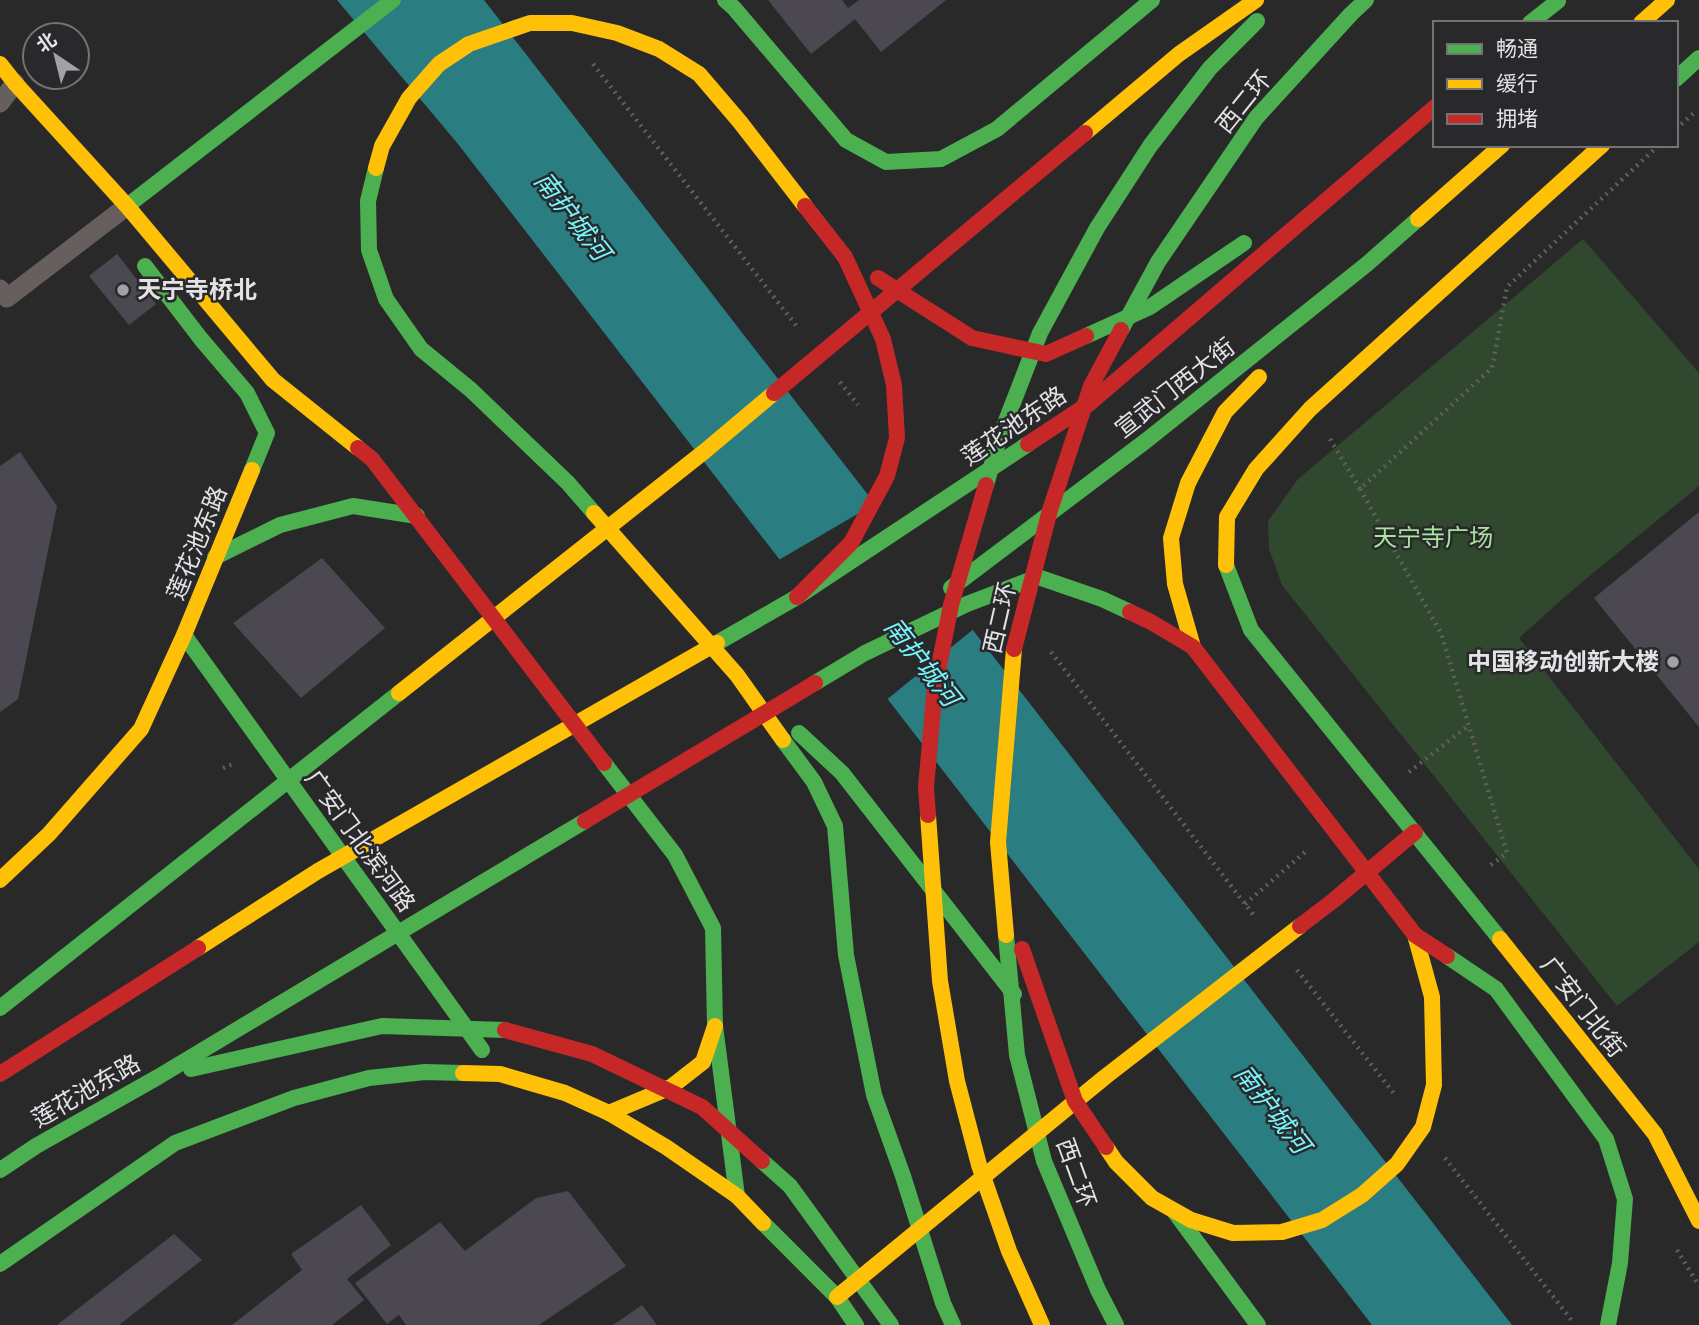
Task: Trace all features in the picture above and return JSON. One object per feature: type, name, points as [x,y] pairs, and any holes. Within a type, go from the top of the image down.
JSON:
[{"type":"main road","points":[[127,206],[393,0]]},
{"type":"main road","points":[[725,0],[846,140],[886,162],[942,159],[996,129],[1152,0]]},
{"type":"main road","name":"西二环","points":[[1116,1325],[1098,1290],[1044,1161],[1017,1055],[998,842],[1013,653],[1050,510],[1091,386],[1158,262],[1256,117],[1366,0]]},
{"type":"main road","points":[[1643,21],[1667,0]]},
{"type":"main road","points":[[1534,21],[1559,1]]},
{"type":"main road","points":[[0,1007],[705,451],[1179,54],[1262,5]]},
{"type":"main road","name":"西二环","points":[[1042,1325],[1009,1251],[979,1165],[957,1081],[940,981],[926,787],[935,686],[951,604],[995,451],[1040,333],[1097,228],[1150,146],[1262,5]]},
{"type":"main road","points":[[797,597],[851,543],[887,476],[897,438],[894,385],[883,340],[845,257],[740,122],[699,74],[659,49],[617,33],[572,23],[530,23],[469,44],[439,64],[409,98],[382,146],[368,201],[368,225],[369,250],[386,299],[421,349],[471,390],[568,483],[737,675],[814,782],[835,826],[846,955],[874,1095],[903,1175],[943,1303],[953,1325]]},
{"type":"main road","points":[[1678,77],[1699,58]]},
{"type":"main road","points":[[0,64],[127,206],[273,380],[372,459],[675,855],[713,928],[715,1026],[737,1196]]},
{"type":"main road","points":[[1326,180],[1433,98]]},
{"type":"main road","name":"莲花池东路","points":[[0,1073],[318,871],[797,597],[1090,403],[1433,109]]},
{"type":"main road","name":"宣武门西大街","points":[[865,653],[1147,440],[1367,264],[1500,147]]},
{"type":"main road","name":"广安门北街","points":[[1600,147],[1310,409],[1256,469],[1227,516],[1226,565],[1251,630],[1655,1134],[1699,1221]]},
{"type":"main road","name":"莲花池东路","points":[[0,880],[48,834],[142,729],[184,635],[267,433],[247,393],[201,340],[132,244],[127,206]]},
{"type":"main road","points":[[845,257],[972,338],[1046,354],[1150,307],[1261,230]]},
{"type":"main road","points":[[1193,647],[1175,584],[1171,538],[1188,483],[1225,412],[1367,264]]},
{"type":"main road","points":[[215,557],[279,525],[354,506],[417,516]]},
{"type":"main road","points":[[865,653],[967,604],[1038,578],[1101,599],[1151,622],[1193,647],[1415,934],[1496,989],[1606,1139],[1625,1199],[1620,1263],[1608,1325]]},
{"type":"main road","name":"广安门北滨河路","points":[[184,635],[500,1074]]},
{"type":"main road","name":"莲花池东路","points":[[0,1170],[36,1146],[158,1077],[865,653]]},
{"type":"main road","points":[[737,675],[842,773],[1097,1104]]},
{"type":"main road","points":[[837,1297],[1105,1077],[1334,900],[1415,832]]},
{"type":"main road","points":[[1004,898],[1075,1101],[1116,1163],[1152,1198],[1191,1220],[1233,1233],[1282,1232],[1322,1220],[1362,1195],[1397,1164],[1423,1127],[1434,1084],[1434,1041],[1432,997],[1415,934]]},
{"type":"main road","points":[[158,1077],[382,1026],[502,1029],[592,1054],[702,1107],[790,1186],[891,1325]]},
{"type":"main road","points":[[609,1113],[671,1087],[703,1062],[715,1026]]},
{"type":"main road","points":[[0,1264],[175,1143],[294,1098],[369,1078],[425,1072],[500,1074],[565,1093],[609,1113],[666,1147],[737,1196],[837,1297],[856,1325]]},
{"type":"main road","points":[[1140,1165],[1258,1325]]},
{"type":"lane","points":[[0,103],[15,83]]},
{"type":"lane","points":[[0,289],[7,298],[127,206]]},
{"type":"path","points":[[1678,127],[1699,108]]},
{"type":"path","points":[[1360,489],[1492,368],[1507,287],[1657,147]]},
{"type":"path","points":[[1335,446],[1441,633],[1507,853],[1461,889]]},
{"type":"path","points":[[1116,735],[1262,926]]},
{"type":"path","points":[[1297,969],[1400,1101]]},
{"type":"path","points":[[1443,1155],[1576,1325]]},
{"type":"green space","name":"天宁寺广场","points":[[1583,239],[1699,373],[1699,486],[1576,587],[1519,638],[1699,869],[1699,942],[1617,1006],[1282,585],[1269,549],[1268,521],[1298,479]]},
{"type":"water","name":"南护城河","points":[[337,0],[484,0],[1512,1325],[1372,1325],[458,144]]},
{"type":"pier","points":[[878,502],[975,628],[885,701],[777,561]]},
{"type":"building","points":[[768,0],[842,0],[848,8],[859,0],[946,0],[881,52],[855,19],[811,54]]},
{"type":"building","name":"天宁寺桥北","points":[[117,254],[156,304],[129,325],[89,276]]},
{"type":"building","points":[[20,452],[57,506],[18,699],[0,712],[0,466]]},
{"type":"building","name":"中国移动创新大楼","points":[[1699,512],[1699,727],[1594,598]]},
{"type":"building","points":[[322,558],[385,628],[301,698],[233,623]]},
{"type":"building","points":[[568,1191],[626,1266],[539,1325],[406,1325],[399,1315],[387,1324],[355,1283],[440,1222],[465,1251],[536,1198]]},
{"type":"building","points":[[361,1205],[391,1245],[347,1279],[364,1300],[332,1325],[232,1325],[302,1270],[291,1254]]},
{"type":"building","points":[[174,1234],[202,1260],[119,1325],[57,1325]]},
{"type":"building","points":[[642,1305],[657,1325],[613,1325]]},
{"type":"traffic: fast","points":[[127,206],[393,0]]},
{"type":"traffic: fast","points":[[725,0],[846,140],[886,162],[941,159],[997,129],[1152,0]]},
{"type":"traffic: fast","points":[[1121,330],[1158,262],[1256,118],[1366,0]]},
{"type":"traffic: fast","points":[[1533,21],[1558,1]]},
{"type":"traffic: fast","points":[[986,485],[999,439],[1040,333],[1097,228],[1150,146],[1210,68],[1257,21]]},
{"type":"traffic: fast","points":[[1678,77],[1699,58]]},
{"type":"traffic: fast","points":[[376,168],[368,201],[369,250],[386,299],[421,349],[471,390],[568,483],[594,513]]},
{"type":"traffic: fast","points":[[951,588],[1147,440],[1367,264],[1418,219]]},
{"type":"traffic: fast","points":[[1086,336],[1150,307],[1244,243]]},
{"type":"traffic: fast","points":[[145,266],[247,393],[267,433],[252,470]]},
{"type":"traffic: fast","points":[[717,643],[797,597],[1028,444]]},
{"type":"traffic: fast","points":[[215,557],[280,525],[353,506],[417,516]]},
{"type":"traffic: fast","points":[[1226,565],[1251,630],[1500,939]]},
{"type":"traffic: fast","points":[[815,683],[865,653],[967,604],[1038,577],[1102,599],[1130,612]]},
{"type":"traffic: fast","points":[[184,635],[482,1050]]},
{"type":"traffic: fast","points":[[0,1008],[399,693]]},
{"type":"traffic: fast","points":[[799,733],[842,773],[1014,994]]},
{"type":"traffic: fast","points":[[783,740],[814,782],[835,826],[846,955],[874,1095],[943,1303],[953,1325]]},
{"type":"traffic: fast","points":[[604,763],[675,855],[713,928],[715,1026],[737,1196]]},
{"type":"traffic: fast","points":[[0,1170],[36,1146],[158,1077],[585,821]]},
{"type":"traffic: fast","points":[[1006,935],[1017,1055],[1044,1161],[1098,1290],[1116,1325]]},
{"type":"traffic: fast","points":[[1447,956],[1496,989],[1606,1139],[1625,1199],[1620,1263],[1608,1325]]},
{"type":"traffic: fast","points":[[191,1069],[382,1026],[505,1030]]},
{"type":"traffic: fast","points":[[0,1264],[175,1143],[294,1098],[369,1078],[425,1072],[463,1073]]},
{"type":"traffic: fast","points":[[762,1161],[790,1186],[891,1325]]},
{"type":"traffic: fast","points":[[1174,1211],[1258,1325]]},
{"type":"traffic: fast","points":[[763,1223],[837,1297],[856,1325]]},
{"type":"traffic: slow","points":[[1085,133],[1179,54],[1256,0]]},
{"type":"traffic: slow","points":[[1643,21],[1667,0]]},
{"type":"traffic: slow","points":[[376,168],[382,146],[409,98],[439,64],[469,44],[530,23],[572,23],[617,33],[659,49],[699,74],[805,206]]},
{"type":"traffic: slow","points":[[0,64],[127,206],[273,380],[358,448]]},
{"type":"traffic: slow","points":[[1418,219],[1500,147]]},
{"type":"traffic: slow","points":[[1226,565],[1227,517],[1256,469],[1310,409],[1600,147]]},
{"type":"traffic: slow","points":[[1193,647],[1175,584],[1171,538],[1188,483],[1225,412],[1259,377]]},
{"type":"traffic: slow","points":[[399,693],[705,451],[774,393]]},
{"type":"traffic: slow","points":[[0,880],[49,834],[141,729],[184,635],[252,470]]},
{"type":"traffic: slow","points":[[594,513],[737,675],[783,740]]},
{"type":"traffic: slow","points":[[198,948],[318,871],[717,643]]},
{"type":"traffic: slow","points":[[1006,935],[998,842],[1014,649]]},
{"type":"traffic: slow","points":[[928,815],[940,981],[957,1081],[979,1165],[1009,1251],[1042,1325]]},
{"type":"traffic: slow","points":[[837,1297],[1105,1077],[1300,926]]},
{"type":"traffic: slow","points":[[1106,1147],[1116,1162],[1152,1198],[1191,1220],[1233,1233],[1282,1232],[1322,1220],[1362,1195],[1397,1164],[1423,1127],[1434,1085],[1432,997],[1415,935]]},
{"type":"traffic: slow","points":[[1500,939],[1655,1134],[1699,1221]]},
{"type":"traffic: slow","points":[[609,1113],[671,1087],[703,1062],[715,1026]]},
{"type":"traffic: slow","points":[[463,1073],[500,1074],[565,1093],[609,1113],[666,1147],[737,1196],[763,1223]]},
{"type":"traffic: jam","points":[[1028,444],[1090,403],[1433,109]]},
{"type":"traffic: jam","points":[[774,393],[1085,133]]},
{"type":"traffic: jam","points":[[797,597],[851,543],[887,476],[897,438],[894,385],[883,339],[845,257],[805,206]]},
{"type":"traffic: jam","points":[[878,278],[972,338],[1046,354],[1086,336]]},
{"type":"traffic: jam","points":[[1014,649],[1050,510],[1091,386],[1121,330]]},
{"type":"traffic: jam","points":[[358,448],[372,459],[604,763]]},
{"type":"traffic: jam","points":[[928,815],[926,787],[935,686],[951,605],[986,485]]},
{"type":"traffic: jam","points":[[1130,612],[1193,647],[1415,935],[1447,956]]},
{"type":"traffic: jam","points":[[585,821],[815,683]]},
{"type":"traffic: jam","points":[[1300,926],[1415,832]]},
{"type":"traffic: jam","points":[[0,1074],[198,948]]},
{"type":"traffic: jam","points":[[1022,949],[1075,1101],[1106,1147]]},
{"type":"traffic: jam","points":[[505,1030],[592,1054],[702,1107],[762,1161]]},
{"type":"place","name":"天宁寺桥北","points":[[123,290]]},
{"type":"place","name":"中国移动创新大楼","points":[[1673,662]]}]
